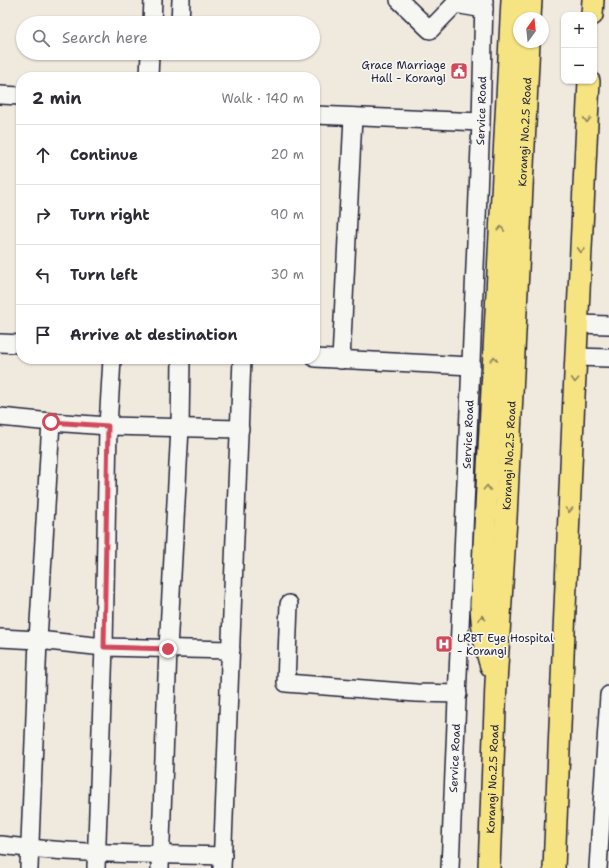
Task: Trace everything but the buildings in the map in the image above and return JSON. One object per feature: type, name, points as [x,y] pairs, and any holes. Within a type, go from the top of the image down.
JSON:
[{"type":"main road","points":[[496,683],[487,653],[483,631],[481,605],[512,0]]},
{"type":"main road","points":[[530,12],[531,0]]},
{"type":"main road","points":[[592,12],[593,0]]},
{"type":"main road","name":"Korangi No.2.5 Road","points":[[489,868],[496,683],[506,518],[529,48]]},
{"type":"main road","points":[[554,868],[589,84]]},
{"type":"street","points":[[152,16],[153,0]]},
{"type":"street","points":[[180,16],[181,0]]},
{"type":"street","points":[[399,0],[430,30],[455,2],[484,4]]},
{"type":"street","name":"Service Road","points":[[450,868],[481,122],[484,4]]},
{"type":"street","points":[[149,72],[150,60]]},
{"type":"street","points":[[0,95],[16,96]]},
{"type":"street","points":[[320,114],[481,122]]},
{"type":"street","points":[[341,360],[353,117]]},
{"type":"street","points":[[578,324],[609,325]]},
{"type":"street","points":[[0,342],[16,344]]},
{"type":"street","points":[[576,357],[609,358]]},
{"type":"street","points":[[320,358],[471,366]]},
{"type":"street","points":[[96,860],[104,647],[108,426],[112,364]]},
{"type":"street","points":[[160,861],[168,649],[180,428],[181,364]]},
{"type":"street","points":[[0,845],[96,860],[223,862],[242,364]]},
{"type":"street","points":[[0,417],[108,426],[240,429]]},
{"type":"street","points":[[29,868],[38,640],[51,422]]},
{"type":"street","points":[[289,604],[286,683],[416,693],[458,694]]},
{"type":"street","points":[[0,638],[38,640],[104,647],[231,650]]},
{"type":"street","points":[[598,868],[609,695]]},
{"type":"place","name":"Grace Marriage Hall - Korangi","points":[[459,71]]},
{"type":"place","name":"LRBT Eye Hospital - Korangi","points":[[444,644]]},
{"type":"route","points":[[51,422],[108,426],[104,647],[168,649]]}]
